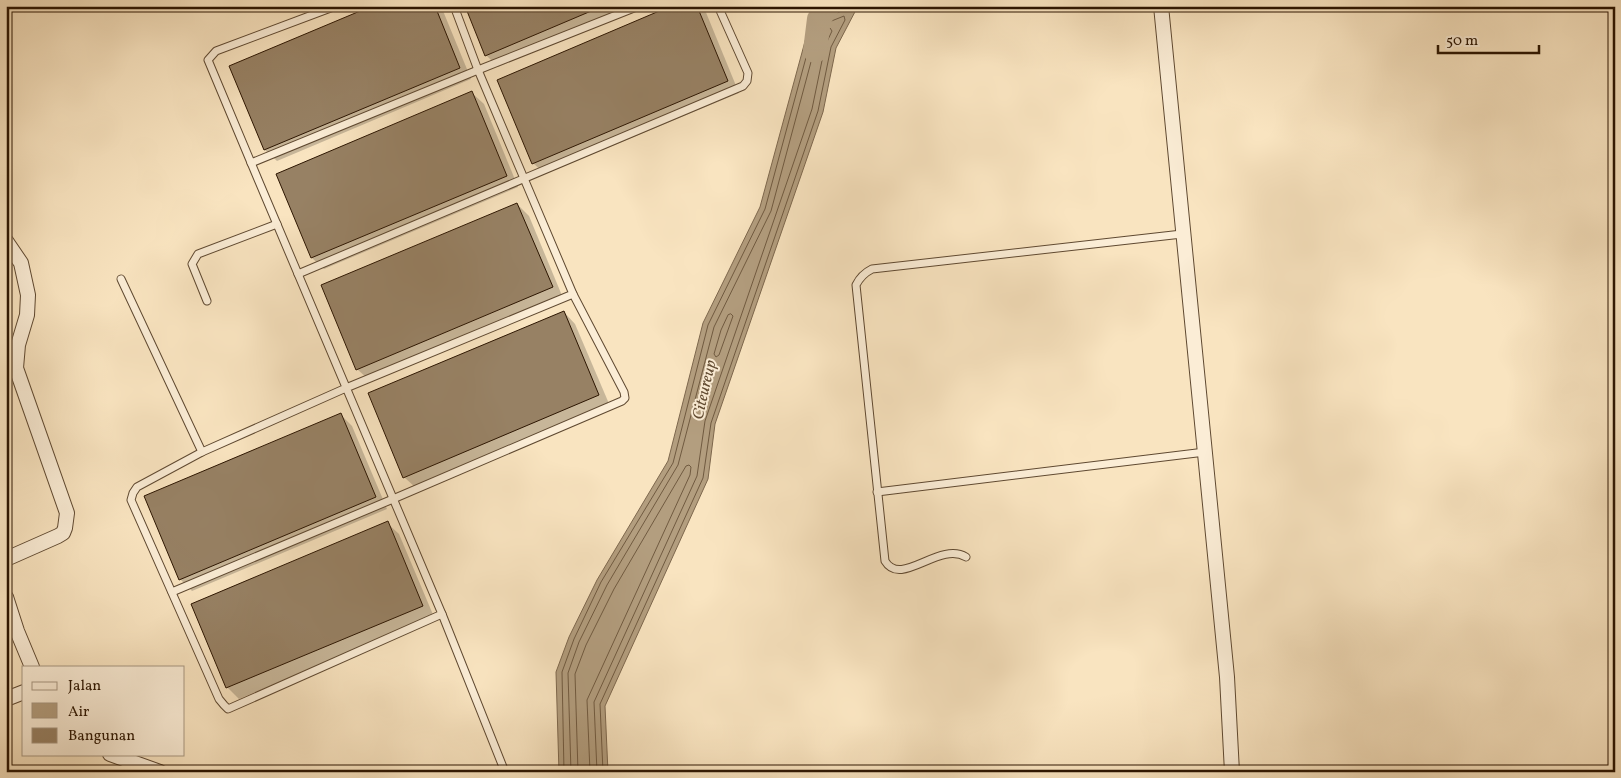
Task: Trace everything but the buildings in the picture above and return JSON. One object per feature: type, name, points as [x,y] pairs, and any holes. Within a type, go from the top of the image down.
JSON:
[{"type":"street","points":[[1161,6],[1182,234],[1206,452],[1226,677],[1232,772]]},
{"type":"street","points":[[6,241],[21,263],[28,305],[27,315],[20,336],[16,368],[67,513],[67,521],[63,533],[6,559]]},
{"type":"street","points":[[6,347],[20,336]]},
{"type":"street","points":[[6,597],[17,631],[32,666]]},
{"type":"street","points":[[6,699],[22,693]]},
{"type":"street","points":[[116,756],[160,772]]},
{"type":"lane","points":[[336,6],[216,51],[208,60],[442,614],[505,772]]},
{"type":"lane","points":[[172,592],[393,500],[622,401],[624,398],[624,392],[573,294],[478,70],[454,6]]},
{"type":"lane","points":[[251,163],[639,6]]},
{"type":"lane","points":[[298,274],[743,86],[747,81],[748,73],[718,6]]},
{"type":"lane","points":[[207,301],[192,264],[198,254],[277,224]]},
{"type":"lane","points":[[966,557],[960,553],[937,556],[902,570],[894,570],[885,562],[856,286],[859,278],[872,269],[1182,234]]},
{"type":"lane","points":[[121,279],[202,452]]},
{"type":"lane","points":[[442,614],[228,709],[219,699],[131,500],[133,493],[137,487],[202,452],[346,388],[573,294]]},
{"type":"lane","points":[[877,492],[1206,452]]},
{"type":"water","points":[[858,6],[836,48],[823,112],[715,424],[708,479],[605,706],[608,772],[559,772],[556,672],[569,637],[597,580],[668,461],[703,323],[760,207],[810,23]]},
{"type":"waterway","name":"Citeureup","points":[[815,51],[819,19],[828,6]]}]
